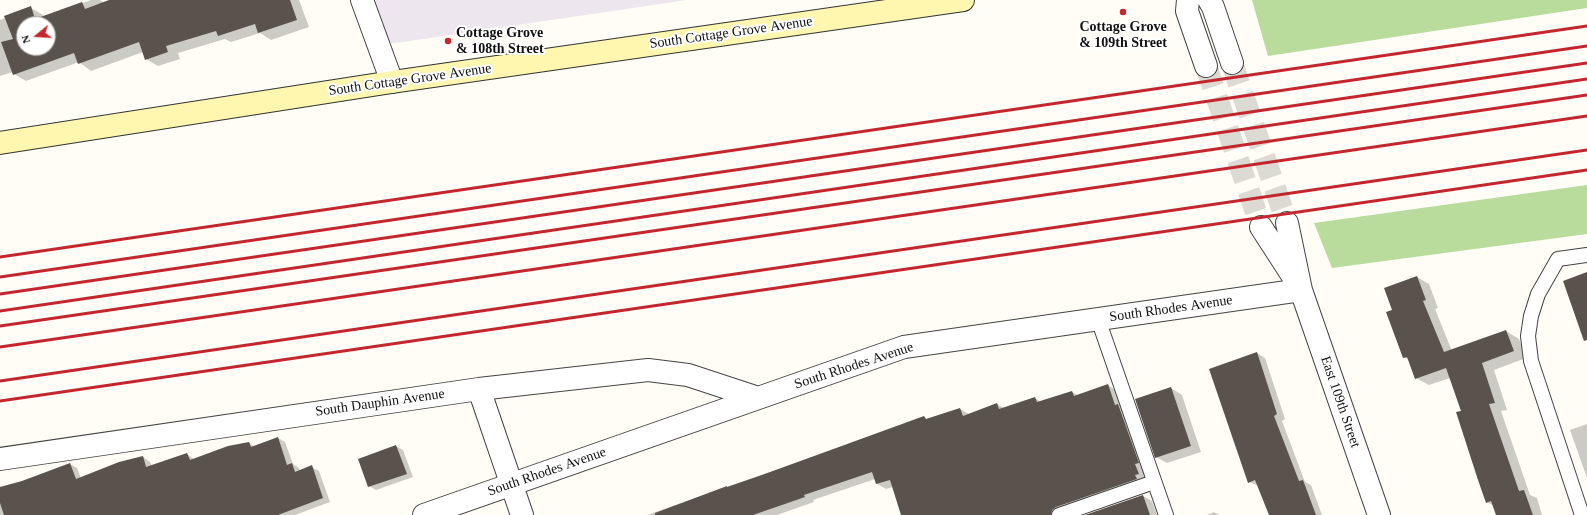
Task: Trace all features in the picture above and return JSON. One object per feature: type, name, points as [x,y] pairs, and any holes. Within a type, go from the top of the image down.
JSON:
[{"type":"street","points":[[362,0],[392,82]]},
{"type":"street","name":"South Cottage Grove Avenue","points":[[0,143],[392,82],[963,0]]},
{"type":"street","points":[[1188,0],[1187,11],[1206,66]]},
{"type":"street","points":[[1209,0],[1213,7],[1232,63]]},
{"type":"street","name":"East 109th Street","points":[[1287,224],[1301,290],[1379,515]]},
{"type":"street","name":"East 109th Street","points":[[1261,227],[1301,290]]},
{"type":"street","name":"South Rhodes Avenue","points":[[424,515],[904,347],[1301,290]]},
{"type":"street","name":"South Dauphin Avenue","points":[[0,460],[479,389],[648,370],[688,375],[758,398]]},
{"type":"street","points":[[479,389],[522,515]]},
{"type":"lane","points":[[1582,515],[1531,361],[1528,336],[1531,316],[1538,294],[1558,259],[1587,255]]},
{"type":"lane","points":[[1098,319],[1166,515]]},
{"type":"lane","points":[[1059,515],[1154,482]]},
{"type":"shaded area","points":[[354,0],[687,0],[396,43],[369,44]]},
{"type":"green space","points":[[1252,0],[1587,0],[1587,8],[1268,56]]},
{"type":"green space","points":[[1587,185],[1587,234],[1332,268],[1314,223]]},
{"type":"building","points":[[109,0],[290,0],[297,20],[258,33],[255,24],[218,36],[216,31],[166,46],[168,52],[145,60],[139,42],[78,64],[74,53],[13,75],[1,42],[13,39],[4,16],[31,6],[34,16],[16,16],[16,56],[56,56],[56,16],[43,16],[82,2],[85,9]]},
{"type":"building","points":[[1587,272],[1587,340],[1584,341],[1563,281]]},
{"type":"building","points":[[1417,276],[1426,300],[1423,301],[1444,352],[1506,330],[1514,351],[1482,363],[1495,403],[1489,404],[1519,491],[1524,490],[1533,515],[1496,515],[1491,501],[1486,503],[1456,412],[1461,411],[1446,368],[1415,379],[1407,357],[1403,358],[1386,312],[1392,310],[1384,288]]},
{"type":"building","points":[[1257,352],[1277,414],[1274,416],[1299,481],[1303,480],[1316,515],[1269,515],[1255,480],[1248,483],[1209,369]]},
{"type":"building","points":[[1108,384],[1115,405],[1118,404],[1139,463],[1135,464],[1139,474],[1135,475],[1137,479],[1056,507],[1052,510],[1051,515],[901,515],[890,480],[876,484],[872,472],[804,495],[805,497],[753,515],[655,515],[655,513],[727,486],[762,475],[924,416],[926,419],[960,408],[963,416],[997,403],[999,409],[1035,397],[1037,402],[1072,391],[1074,396]]},
{"type":"building","points":[[1171,387],[1191,446],[1155,458],[1135,399]]},
{"type":"building","points":[[278,437],[287,465],[292,463],[295,472],[312,465],[323,498],[278,515],[4,515],[0,503],[0,487],[22,481],[70,463],[76,479],[119,462],[143,456],[146,467],[187,453],[190,460],[228,446],[249,442],[251,447]]},
{"type":"building","points":[[396,445],[407,474],[368,487],[358,459]]},
{"type":"building","points":[[1143,495],[1150,515],[1085,515]]},
{"type":"tunnel","points":[[1232,63],[1287,223]]},
{"type":"tunnel","points":[[1206,66],[1261,227]]},
{"type":"railway","points":[[0,257],[1587,26]]},
{"type":"railway","points":[[0,277],[1587,46]]},
{"type":"railway","points":[[0,294],[1587,63]]},
{"type":"railway","points":[[0,311],[1587,79]]},
{"type":"railway","points":[[0,326],[1587,95]]},
{"type":"railway","points":[[0,347],[1587,116]]},
{"type":"railway","points":[[0,381],[1587,150]]},
{"type":"railway","points":[[0,401],[1587,170]]},
{"type":"place","name":"Cottage Grove & 109th Street","points":[[1123,12]]},
{"type":"place","name":"Cottage Grove & 108th Street","points":[[448,41]]}]
